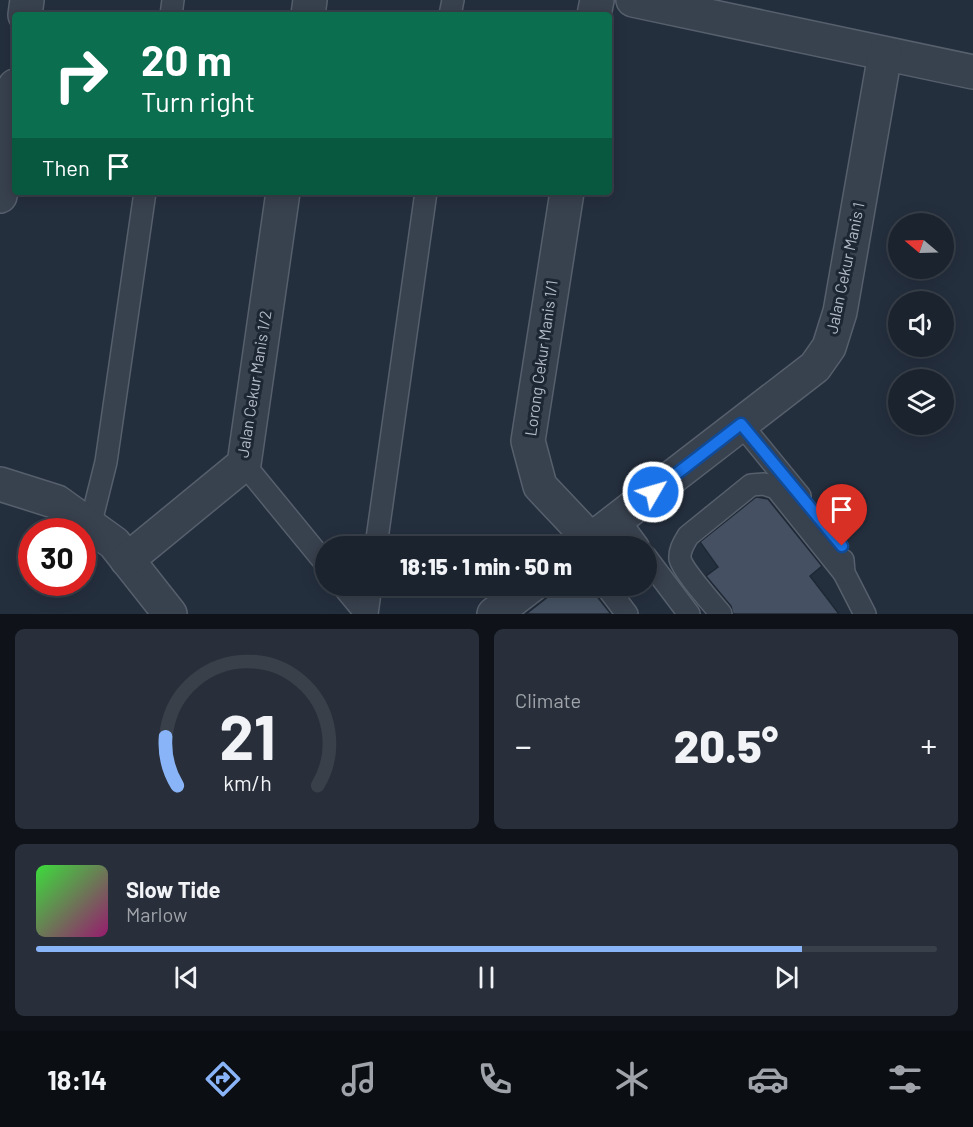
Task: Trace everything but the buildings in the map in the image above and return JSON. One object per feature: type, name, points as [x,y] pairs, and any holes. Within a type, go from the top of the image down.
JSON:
[{"type":"street","points":[[633,0],[973,72]]},
{"type":"street","name":"Jalan Cekur Manis 1","points":[[596,536],[815,367],[829,347],[840,312],[885,54]]},
{"type":"street","points":[[0,196],[12,108]]},
{"type":"street","name":"Jalan Cekur Manis 1/2","points":[[127,560],[244,464],[283,195]]},
{"type":"street","name":"Lorong Cekur Manis 1/1","points":[[567,195],[528,441],[540,486],[581,536]]},
{"type":"street","points":[[0,484],[57,502],[79,518]]},
{"type":"street","points":[[96,530],[114,543],[170,614]]},
{"type":"street","points":[[494,614],[518,596]]},
{"type":"lane","points":[[92,518],[106,462],[145,195]]},
{"type":"lane","points":[[377,536],[426,195]]},
{"type":"lane","points":[[741,424],[842,546],[844,573]]},
{"type":"lane","points":[[244,464],[315,551]]},
{"type":"lane","points":[[721,614],[686,569],[681,559],[681,547],[688,536],[751,485],[764,484],[776,488],[844,573],[865,614]]},
{"type":"lane","points":[[618,519],[631,536]]},
{"type":"lane","points":[[657,572],[689,614]]},
{"type":"lane","points":[[351,596],[366,614]]},
{"type":"lane","points":[[366,614],[369,596]]},
{"type":"lane","points":[[613,596],[627,614]]},
{"type":"route","points":[[653,492],[741,424],[842,546]]}]
